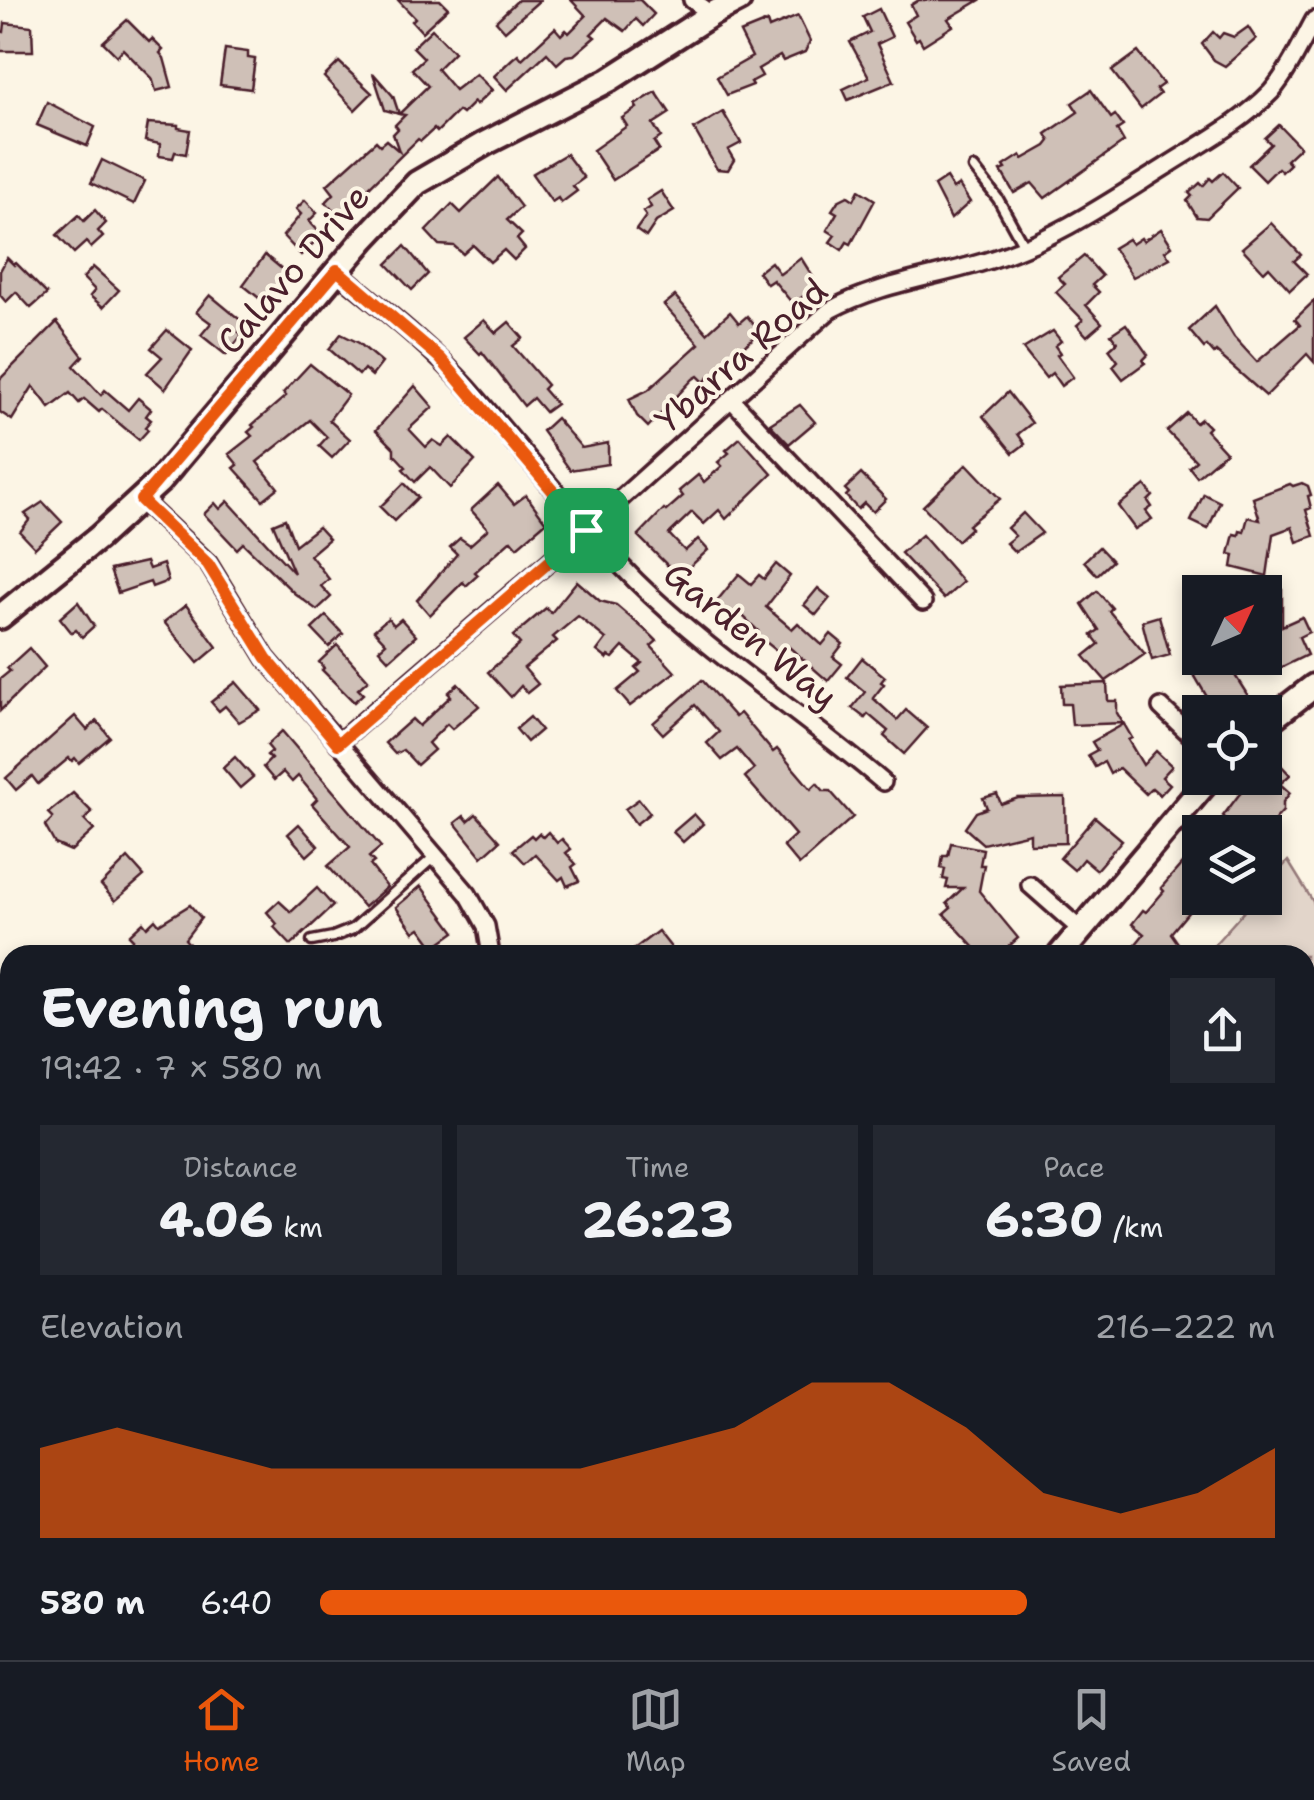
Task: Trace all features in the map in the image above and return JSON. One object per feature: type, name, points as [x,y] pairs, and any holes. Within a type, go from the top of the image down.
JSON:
[{"type":"street","points":[[692,0],[712,14]]},
{"type":"street","name":"Calavo Drive","points":[[0,616],[141,500],[395,204],[434,172],[610,80],[739,0]]},
{"type":"street","name":"Ybarra Road","points":[[338,744],[586,530],[830,310],[854,297],[1025,248],[1084,219],[1239,120],[1272,90],[1314,20]]},
{"type":"street","name":"Garden Way","points":[[337,270],[440,358],[586,530],[684,625],[883,782]]},
{"type":"street","points":[[732,400],[923,602]]},
{"type":"street","points":[[141,500],[208,564],[266,658],[479,910],[488,945]]},
{"type":"street","points":[[1282,711],[1314,686]]},
{"type":"street","points":[[1161,707],[1182,727]]},
{"type":"street","points":[[1068,945],[1196,795]]},
{"type":"street","points":[[1030,885],[1081,930]]},
{"type":"lane","points":[[974,168],[998,199],[1025,248]]},
{"type":"lane","points":[[312,941],[354,928],[434,856]]},
{"type":"shaded area","points":[[1288,861],[1314,903],[1314,945],[1214,945],[1241,915],[1282,915],[1282,868]]},
{"type":"building","points":[[398,0],[440,0],[448,8],[422,32]]},
{"type":"building","points":[[518,0],[540,0],[505,31],[496,21]]},
{"type":"building","points":[[571,0],[640,0],[654,14],[643,26],[636,19],[625,31],[607,18],[591,34],[595,37],[574,55],[557,64],[547,53],[507,90],[494,76],[512,59],[518,54],[522,59],[555,28],[561,35],[566,30],[569,33],[586,16]]},
{"type":"building","points":[[919,0],[980,0],[948,19],[953,26],[923,45],[905,22],[916,15],[911,5]]},
{"type":"building","points":[[879,9],[892,37],[877,44],[894,81],[848,100],[843,89],[869,77],[850,42],[870,32],[863,17]]},
{"type":"building","points":[[798,16],[810,41],[805,52],[783,61],[780,56],[758,69],[762,76],[751,82],[753,85],[727,95],[717,77],[752,57],[740,33],[767,22],[769,28]]},
{"type":"building","points":[[127,20],[163,50],[160,53],[172,87],[156,91],[152,78],[123,49],[117,56],[103,42]]},
{"type":"building","points":[[5,23],[32,26],[33,51],[0,51],[0,31],[4,32]]},
{"type":"building","points":[[1248,27],[1256,39],[1225,66],[1214,60],[1202,44],[1213,32],[1219,38],[1223,33],[1234,37]]},
{"type":"building","points":[[432,29],[454,52],[437,69],[455,90],[476,74],[492,90],[462,114],[458,111],[437,132],[434,129],[421,141],[418,139],[359,197],[362,200],[339,216],[326,202],[334,194],[327,185],[376,141],[380,145],[386,140],[399,151],[393,134],[398,129],[395,125],[405,115],[399,114],[428,86],[412,69],[424,58],[413,47]]},
{"type":"building","points":[[225,49],[248,52],[248,58],[255,59],[251,89],[220,85]]},
{"type":"building","points":[[1138,52],[1163,84],[1156,89],[1160,94],[1141,109],[1112,71]]},
{"type":"building","points":[[339,62],[372,93],[355,110],[324,77]]},
{"type":"building","points":[[373,73],[393,96],[399,114],[385,110]]},
{"type":"building","points":[[1091,90],[1111,118],[1115,115],[1123,126],[1117,130],[1124,142],[1045,198],[1032,183],[1014,193],[1001,171],[1006,169],[1004,166],[1046,146],[1050,141],[1046,134],[1078,112],[1072,103]]},
{"type":"building","points":[[656,92],[670,113],[653,124],[661,137],[654,142],[659,150],[613,180],[593,150],[627,126],[622,118]]},
{"type":"building","points":[[47,102],[95,127],[87,146],[37,125]]},
{"type":"building","points":[[723,112],[741,143],[728,150],[734,160],[728,170],[717,169],[694,129]]},
{"type":"building","points":[[148,123],[190,130],[186,154],[175,152],[173,158],[159,156],[160,144],[145,141]]},
{"type":"building","points":[[1279,125],[1300,147],[1286,160],[1290,164],[1282,172],[1278,168],[1265,181],[1249,165],[1271,144],[1265,138]]},
{"type":"building","points":[[566,154],[584,178],[573,186],[577,191],[561,203],[558,198],[552,202],[532,174]]},
{"type":"building","points":[[102,160],[145,181],[134,204],[91,183]]},
{"type":"building","points":[[1223,172],[1238,188],[1207,218],[1197,217],[1187,201],[1192,196],[1189,193]]},
{"type":"building","points":[[498,177],[521,207],[507,220],[522,234],[517,239],[525,249],[514,260],[504,250],[490,262],[473,245],[463,254],[454,246],[439,245],[426,231],[452,204],[461,213]]},
{"type":"building","points":[[946,178],[953,189],[959,185],[970,202],[951,219],[934,186]]},
{"type":"building","points":[[859,190],[875,200],[851,244],[847,242],[842,250],[830,242],[835,235],[827,230],[837,213],[832,210],[848,196],[854,200]]},
{"type":"building","points":[[661,191],[674,211],[656,222],[646,237],[636,230],[646,216],[643,212],[651,207],[647,200]]},
{"type":"building","points":[[305,200],[317,213],[309,221],[322,235],[301,255],[283,236],[301,214],[296,209]]},
{"type":"building","points":[[95,210],[106,223],[98,231],[103,237],[91,248],[86,242],[74,253],[57,235],[79,215],[84,221]]},
{"type":"building","points":[[1271,223],[1301,255],[1294,261],[1307,274],[1290,290],[1269,267],[1264,272],[1242,248]]},
{"type":"building","points":[[1161,229],[1172,246],[1165,251],[1170,258],[1133,277],[1113,248],[1128,239],[1132,244],[1141,238],[1143,241]]},
{"type":"building","points":[[405,246],[428,274],[412,290],[387,264]]},
{"type":"building","points":[[265,255],[288,274],[265,303],[243,285]]},
{"type":"building","points":[[1084,256],[1102,276],[1092,285],[1099,292],[1086,305],[1102,323],[1087,336],[1077,325],[1083,320],[1056,292],[1065,284],[1058,277]]},
{"type":"building","points":[[7,258],[47,294],[31,308],[16,292],[6,302],[0,295],[0,271]]},
{"type":"building","points":[[801,258],[818,285],[793,304],[773,280],[767,284],[758,272],[771,262],[780,274]]},
{"type":"building","points":[[93,267],[119,290],[103,307],[90,296],[95,290],[83,278]]},
{"type":"building","points":[[210,295],[244,323],[239,332],[242,335],[226,355],[201,335],[211,323],[196,312]]},
{"type":"building","points":[[675,296],[707,333],[730,312],[739,323],[747,316],[760,332],[704,382],[698,376],[693,379],[648,427],[629,399],[648,390],[699,344],[664,305]]},
{"type":"building","points":[[1314,301],[1314,362],[1307,354],[1266,396],[1216,352],[1204,348],[1189,330],[1215,306],[1234,337],[1257,362],[1300,325],[1295,319]]},
{"type":"building","points":[[484,320],[496,333],[509,322],[523,338],[513,346],[547,385],[543,389],[556,404],[545,412],[533,398],[524,406],[482,352],[464,337]]},
{"type":"building","points":[[57,322],[83,356],[74,366],[101,395],[105,390],[128,410],[138,398],[151,409],[146,416],[151,420],[145,427],[148,430],[139,440],[102,409],[99,412],[84,399],[79,403],[70,393],[50,408],[33,386],[12,420],[0,412],[0,379]]},
{"type":"building","points":[[1126,324],[1148,355],[1145,363],[1123,379],[1113,366],[1118,361],[1109,349],[1117,342],[1111,334]]},
{"type":"building","points":[[167,330],[192,350],[165,389],[147,373],[162,357],[151,348]]},
{"type":"building","points":[[1053,331],[1061,341],[1055,346],[1060,353],[1057,355],[1073,377],[1061,386],[1052,373],[1046,378],[1023,349]]},
{"type":"building","points":[[341,334],[359,343],[382,363],[372,376],[364,369],[359,375],[329,349]]},
{"type":"building","points":[[310,364],[348,395],[329,420],[350,439],[332,458],[319,446],[327,437],[310,420],[257,462],[278,488],[263,500],[234,468],[238,465],[229,454],[252,436],[248,432],[252,425],[286,396],[283,393]]},
{"type":"building","points":[[415,386],[433,407],[409,429],[426,447],[433,440],[442,446],[451,437],[475,461],[450,488],[430,467],[415,482],[403,469],[406,467],[394,454],[394,448],[376,430]]},
{"type":"building","points":[[1008,392],[1032,423],[1018,434],[1025,444],[1013,453],[983,416]]},
{"type":"building","points":[[800,405],[815,422],[789,444],[770,424]]},
{"type":"building","points":[[1187,413],[1196,423],[1201,419],[1209,427],[1206,430],[1226,452],[1197,477],[1189,467],[1196,461],[1167,431]]},
{"type":"building","points":[[556,418],[582,448],[608,443],[608,464],[570,470],[542,431]]},
{"type":"building","points":[[740,438],[772,474],[726,519],[719,510],[704,524],[692,512],[669,534],[685,551],[698,539],[708,550],[679,577],[638,536],[683,496],[679,491],[698,475],[704,482],[722,466],[718,462]]},
{"type":"building","points":[[967,464],[1000,499],[968,525],[971,528],[957,541],[923,506]]},
{"type":"building","points":[[861,474],[886,499],[873,512],[864,503],[858,509],[846,496],[849,493],[845,489]]},
{"type":"building","points":[[404,483],[418,497],[394,521],[380,507]]},
{"type":"building","points":[[498,485],[514,504],[526,495],[546,522],[517,547],[511,540],[475,572],[478,575],[466,586],[463,582],[430,615],[417,600],[457,554],[450,547],[460,538],[470,545],[488,529],[471,510]]},
{"type":"building","points":[[1145,485],[1153,496],[1148,501],[1152,507],[1146,511],[1152,519],[1135,529],[1118,506]]},
{"type":"building","points":[[1293,486],[1308,486],[1311,508],[1306,510],[1314,536],[1297,542],[1292,527],[1273,534],[1267,575],[1232,567],[1234,555],[1229,554],[1234,534],[1244,532],[1248,517],[1260,520],[1253,498]]},
{"type":"building","points":[[1204,494],[1220,502],[1208,529],[1191,521]]},
{"type":"building","points":[[228,501],[294,573],[273,524],[285,519],[295,545],[318,527],[329,539],[310,555],[329,579],[321,586],[331,597],[317,610],[243,543],[237,549],[204,514],[215,503],[220,509]]},
{"type":"building","points":[[43,502],[62,522],[35,548],[20,532],[30,519],[25,514]]},
{"type":"building","points":[[1023,513],[1042,533],[1015,552],[1006,543],[1015,536],[1007,528]]},
{"type":"building","points":[[922,535],[963,582],[944,599],[901,553]]},
{"type":"building","points":[[1099,547],[1112,561],[1097,575],[1084,561]]},
{"type":"building","points":[[146,562],[149,569],[163,564],[168,581],[152,587],[150,582],[118,593],[110,570]]},
{"type":"building","points":[[776,564],[790,576],[766,607],[792,629],[798,623],[822,645],[831,634],[843,644],[833,657],[842,664],[828,681],[789,647],[782,655],[756,634],[758,631],[743,616],[734,616],[716,602],[739,574],[751,584],[759,575],[764,579]]},
{"type":"building","points":[[577,581],[600,601],[616,605],[651,635],[657,641],[651,646],[675,672],[630,706],[617,691],[640,672],[636,668],[642,663],[623,647],[607,659],[597,651],[606,639],[578,616],[553,637],[557,641],[524,668],[538,684],[527,693],[521,686],[511,697],[488,672],[520,644],[513,636],[546,608],[551,613]]},
{"type":"building","points":[[818,588],[830,598],[816,615],[804,605]]},
{"type":"building","points":[[1097,591],[1145,654],[1106,681],[1084,656],[1099,644],[1092,635],[1099,630],[1082,604]]},
{"type":"building","points":[[78,602],[94,626],[82,637],[76,630],[72,633],[60,618]]},
{"type":"building","points":[[186,605],[217,647],[198,663],[164,622]]},
{"type":"building","points":[[326,616],[343,634],[329,647],[312,629]]},
{"type":"building","points":[[1159,616],[1170,655],[1152,660],[1142,621]]},
{"type":"building","points":[[1302,617],[1309,632],[1299,637],[1307,655],[1282,667],[1282,626]]},
{"type":"building","points":[[388,618],[394,625],[401,619],[416,636],[389,660],[379,649],[386,643],[374,630]]},
{"type":"building","points":[[337,645],[368,680],[358,689],[363,694],[354,702],[322,670],[319,662]]},
{"type":"building","points":[[29,648],[45,667],[0,711],[0,679]]},
{"type":"building","points":[[862,658],[885,677],[873,698],[897,720],[906,710],[927,728],[904,754],[884,736],[888,731],[868,714],[865,718],[852,708],[865,692],[847,677]]},
{"type":"building","points":[[1194,675],[1235,675],[1247,695],[1206,695]]},
{"type":"building","points":[[702,680],[735,717],[740,713],[773,752],[777,749],[811,789],[817,783],[824,791],[830,791],[853,817],[799,865],[783,846],[795,835],[745,777],[754,769],[737,749],[722,760],[707,743],[719,732],[695,705],[663,734],[653,723]]},
{"type":"building","points":[[236,682],[260,710],[239,722],[225,706],[219,711],[211,702]]},
{"type":"building","points":[[1107,683],[1108,701],[1117,701],[1117,713],[1123,723],[1072,725],[1070,704],[1062,704],[1061,685]]},
{"type":"building","points":[[458,684],[479,706],[452,729],[447,724],[428,743],[434,750],[417,765],[403,750],[395,754],[385,743],[412,719],[419,726],[451,696],[448,693]]},
{"type":"building","points":[[75,716],[87,730],[97,721],[110,737],[79,763],[69,758],[38,784],[32,776],[16,790],[6,778]]},
{"type":"building","points":[[530,717],[541,730],[527,742],[516,729]]},
{"type":"building","points":[[1124,724],[1132,738],[1128,740],[1143,765],[1156,751],[1172,766],[1162,777],[1170,784],[1160,795],[1152,788],[1146,794],[1119,768],[1110,774],[1104,762],[1095,767],[1088,755],[1097,750],[1092,742]]},
{"type":"building","points":[[282,731],[381,847],[369,857],[374,862],[370,865],[387,887],[364,907],[328,866],[350,847],[312,804],[317,799],[298,776],[292,782],[283,772],[274,780],[263,767],[271,759],[267,755],[272,751],[267,745]]},
{"type":"building","points":[[235,757],[253,777],[240,788],[223,768]]},
{"type":"building","points":[[1282,766],[1290,775],[1282,782]]},
{"type":"building","points":[[1282,786],[1290,793],[1279,815],[1224,815],[1238,796],[1282,795]]},
{"type":"building","points":[[73,793],[92,812],[84,820],[94,830],[71,851],[55,844],[45,826],[53,818],[48,813]]},
{"type":"building","points":[[997,794],[1001,804],[1018,798],[1065,797],[1066,843],[1030,844],[1030,833],[983,844],[965,828],[976,812],[987,808],[983,798]]},
{"type":"building","points":[[639,799],[650,813],[636,824],[625,809]]},
{"type":"building","points":[[476,814],[500,841],[482,857],[455,823],[464,816],[468,821]]},
{"type":"building","points":[[694,814],[703,824],[683,842],[673,832]]},
{"type":"building","points":[[1095,817],[1122,840],[1096,870],[1083,859],[1074,870],[1060,858]]},
{"type":"building","points":[[299,824],[318,846],[307,856],[288,834]]},
{"type":"building","points":[[548,832],[557,843],[562,839],[571,849],[566,853],[576,864],[572,867],[579,881],[567,886],[563,877],[559,880],[535,854],[525,863],[513,850],[531,835],[534,838],[539,833],[543,837]]},
{"type":"building","points":[[951,843],[983,849],[979,891],[1018,938],[1010,945],[972,945],[944,914],[951,908],[947,903],[963,888],[946,888],[948,880],[943,879],[945,869],[941,868],[943,856],[948,856]]},
{"type":"building","points":[[128,858],[144,876],[115,901],[101,885]]},
{"type":"building","points":[[1182,864],[1182,915],[1186,915],[1171,933],[1179,945],[1135,945],[1144,934],[1132,924],[1164,891],[1161,888]]},
{"type":"building","points":[[421,886],[455,932],[433,945],[420,928],[414,932],[396,907]]},
{"type":"building","points":[[317,888],[333,906],[291,945],[274,927],[277,924],[267,912],[279,901],[291,912]]},
{"type":"building","points":[[190,905],[201,918],[185,939],[190,945],[127,945],[133,939],[129,935],[143,922],[147,927],[155,919],[159,924]]},
{"type":"building","points":[[658,931],[669,945],[639,945]]},
{"type":"route","points":[[337,270],[440,358],[586,530],[338,744],[266,658],[208,564],[141,500],[337,270]]}]
